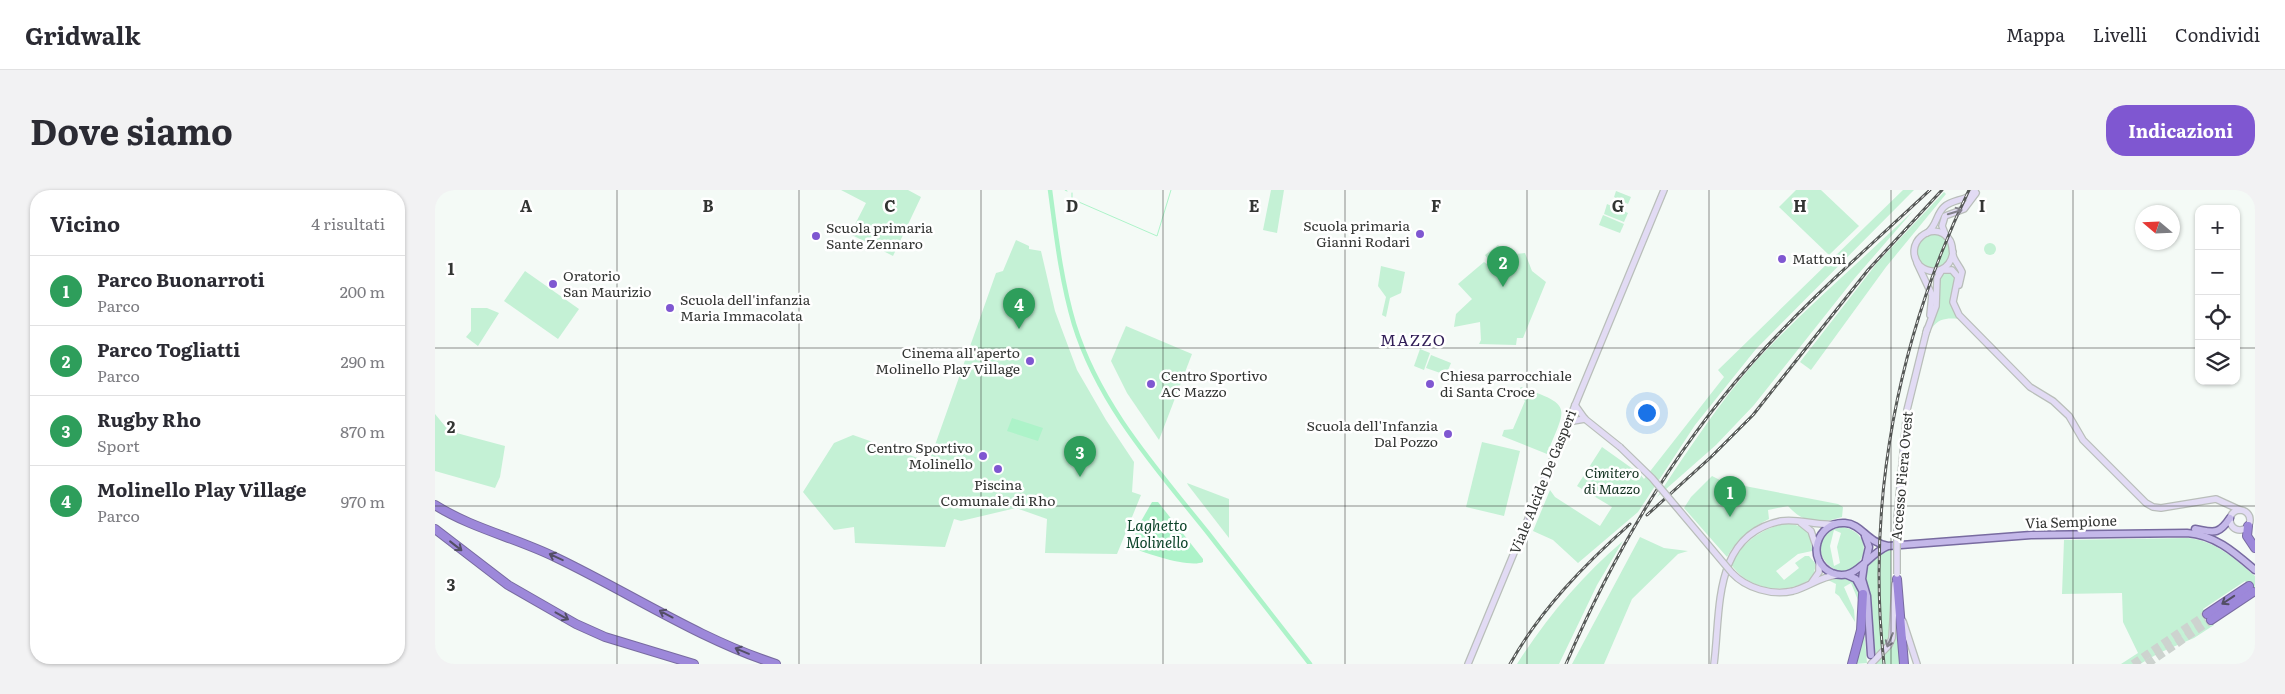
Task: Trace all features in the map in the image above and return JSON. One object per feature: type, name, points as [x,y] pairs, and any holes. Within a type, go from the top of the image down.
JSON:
[{"type":"highway","points":[[435,505],[461,520],[523,542],[599,579],[709,637],[777,664]]},
{"type":"highway","points":[[2251,523],[2247,536],[2255,548]]},
{"type":"highway","points":[[435,529],[508,585],[576,624],[612,640],[694,664]]},
{"type":"highway","points":[[1897,577],[1904,664]]},
{"type":"highway","points":[[2209,617],[2251,589]]},
{"type":"highway","points":[[1852,664],[1861,630],[1863,594]]},
{"type":"main road","points":[[2165,533],[2187,529],[2216,532],[2223,528],[2230,518]]},
{"type":"main road","points":[[1867,613],[1863,594],[1856,579],[1827,570],[1818,559],[1816,546],[1821,533],[1836,524],[1847,523],[1854,526],[1865,536],[1869,547],[1862,579],[1867,596],[1871,655]]},
{"type":"main road","name":"Via Sempione","points":[[1865,536],[1876,544],[1888,546],[2031,535],[2191,533],[2224,545],[2255,568]]},
{"type":"main road","name":"Via Sempione","points":[[1865,562],[1875,552],[1888,546]]},
{"type":"main road","points":[[1841,575],[1856,571],[1865,562]]},
{"type":"street","name":"Viale Alcide De Gasperi","points":[[1468,664],[1664,190]]},
{"type":"street","points":[[1926,333],[1932,295],[1917,263],[1914,248],[1920,237],[1934,227],[1944,207],[1950,203],[1967,198],[1976,190]]},
{"type":"street","points":[[1957,289],[1962,280],[1963,272],[1954,259],[1952,246],[1941,226],[1945,216],[1964,209],[1971,202],[1976,190]]},
{"type":"street","points":[[1925,234],[1937,232],[1946,236]]},
{"type":"street","points":[[1926,333],[1936,306],[1937,278],[1949,264],[1953,252]]},
{"type":"street","points":[[1917,263],[1928,271],[1949,269],[1956,273],[1958,280],[1953,302],[1959,315],[2030,387],[2053,401],[2069,416],[2083,440],[2146,503],[2157,508],[2210,501],[2220,500],[2231,507],[2252,515],[2251,523],[2244,529],[2235,529],[2231,524],[2225,506],[2220,502],[2210,501]]},
{"type":"street","name":"Accesso Fiera Ovest","points":[[1897,577],[1897,520],[1907,410],[1926,333]]},
{"type":"street","points":[[1575,405],[1585,419],[1620,447],[1652,478],[1732,573],[1746,584],[1765,590],[1787,592],[1809,585],[1825,577],[1841,575]]},
{"type":"street","points":[[1567,422],[1585,419]]},
{"type":"street","points":[[2230,518],[2233,512],[2240,510]]},
{"type":"street","points":[[1714,664],[1722,580],[1734,551],[1746,538],[1768,525],[1782,521],[1797,521],[1820,526],[1836,524]]},
{"type":"street","points":[[1797,521],[1810,529],[1816,546]]},
{"type":"street","points":[[1809,585],[1819,572],[1818,559]]},
{"type":"street","points":[[1871,664],[1889,645],[1893,633],[1894,595],[1897,577]]},
{"type":"street","points":[[1897,577],[1905,631],[1917,664]]},
{"type":"green space","points":[[841,190],[908,190],[921,197],[893,256],[850,234],[866,203]]},
{"type":"green space","points":[[1271,190],[1284,190],[1277,233],[1263,230]]},
{"type":"green space","points":[[1796,190],[1821,190],[1859,226],[1829,255],[1779,207]]},
{"type":"green space","name":"Cimitero di Mazzo","points":[[1903,190],[1914,190],[1756,349],[1695,425],[1638,512],[1578,563],[1553,540],[1533,531],[1550,490],[1555,497],[1600,526],[1612,507],[1577,486],[1602,447],[1640,474],[1644,479],[1724,377],[1718,370]]},
{"type":"green space","points":[[1616,191],[1631,197],[1628,204],[1614,197]]},
{"type":"green space","points":[[1944,192],[1946,194],[1886,267],[1811,370],[1800,362],[1877,263]]},
{"type":"green space","points":[[1607,204],[1628,213],[1624,222],[1604,214]]},
{"type":"green space","points":[[1913,211],[1854,279],[1754,405],[1716,445],[1657,497],[1692,444],[1756,361],[1813,303]]},
{"type":"green space","points":[[1603,215],[1624,224],[1620,233],[1599,225]]},
{"type":"green space","points":[[1933,234],[1945,239],[1950,251],[1945,263],[1933,268],[1921,263],[1916,251],[1921,239]]},
{"type":"green space","points":[[1016,240],[1029,246],[1029,249],[1041,251],[1055,311],[1077,370],[1106,420],[1134,462],[1132,492],[1141,495],[1117,554],[1045,553],[1047,519],[1016,508],[961,521],[954,519],[945,547],[855,543],[854,527],[834,530],[803,492],[834,443],[853,435],[929,462],[996,273],[1003,271]]},
{"type":"green space","points":[[1988,243],[1992,243],[1996,249],[1992,255],[1988,255],[1984,251],[1984,247]]},
{"type":"green space","points":[[1498,245],[1507,255],[1525,253],[1532,271],[1546,282],[1523,338],[1517,338],[1516,345],[1479,344],[1481,340],[1480,322],[1454,327],[1456,314],[1472,299],[1458,284],[1484,262],[1487,264],[1490,262],[1485,255]]},
{"type":"green space","points":[[1381,266],[1405,272],[1401,293],[1390,298],[1386,317],[1382,315],[1386,297],[1378,286]]},
{"type":"green space","points":[[525,271],[579,309],[558,339],[504,301]]},
{"type":"green space","points":[[1949,271],[1956,277],[1950,304],[1959,319],[1944,319],[1932,328],[1939,306],[1939,281],[1942,273]]},
{"type":"green space","points":[[471,308],[487,308],[499,313],[478,346],[466,337],[471,331]]},
{"type":"green space","name":"Centro Sportivo AC Mazzo","points":[[1126,326],[1192,354],[1159,440],[1127,393],[1111,361]]},
{"type":"green space","points":[[1420,349],[1430,353],[1424,370],[1414,366]]},
{"type":"green space","points":[[1431,355],[1451,363],[1446,375],[1426,368]]},
{"type":"green space","points":[[1521,387],[1550,399],[1558,404],[1561,410],[1561,417],[1547,454],[1502,436],[1504,430],[1513,429],[1525,401],[1517,392]]},
{"type":"green space","points":[[435,414],[449,431],[505,446],[500,477],[495,488],[435,471]]},
{"type":"green space","points":[[1482,442],[1520,451],[1504,516],[1466,507]]},
{"type":"green space","points":[[1712,476],[1724,482],[1838,504],[1843,507],[1842,517],[1827,521],[1813,521],[1800,516],[1788,506],[1768,510],[1769,519],[1745,535],[1727,557],[1684,508],[1691,497]]},
{"type":"green space","points":[[1187,483],[1229,499],[1229,538],[1188,485]]},
{"type":"green space","points":[[1782,524],[1795,525],[1805,530],[1812,544],[1812,551],[1798,554],[1776,571],[1784,580],[1799,568],[1795,563],[1805,556],[1809,556],[1816,564],[1813,577],[1803,583],[1781,589],[1769,588],[1747,580],[1731,564],[1746,544],[1758,534]]},
{"type":"green space","points":[[1841,527],[1852,530],[1860,537],[1864,547],[1863,553],[1861,559],[1852,569],[1842,571],[1833,568],[1825,561],[1821,552],[1821,542],[1827,533],[1834,530]],"holes":[[[1834,530],[1841,533],[1837,547],[1840,563],[1834,566],[1830,546]]]},
{"type":"green space","points":[[1640,537],[1664,548],[1688,551],[1678,554],[1632,599],[1604,664],[1572,664]]},
{"type":"green space","points":[[2188,538],[2207,543],[2224,551],[2247,569],[2255,576],[2255,595],[2245,581],[2203,609],[2214,625],[2194,638],[2159,653],[2140,664],[2121,664],[2138,653],[2123,622],[2122,593],[2062,594],[2064,540]]},
{"type":"green space","points":[[1623,541],[1597,585],[1559,664],[1517,664],[1565,598]]},
{"type":"green space","points":[[1882,550],[1891,550],[1890,623],[1887,641],[1873,655],[1865,580],[1870,563]]},
{"type":"green space","points":[[1830,578],[1852,579],[1859,592],[1860,605],[1851,583],[1844,587],[1854,610],[1855,622],[1839,596],[1835,593],[1836,584],[1828,580],[1822,581]]},
{"type":"green space","points":[[1896,629],[1900,664],[1876,664],[1895,637]]},
{"type":"green space","points":[[1864,630],[1867,663],[1854,664]]},
{"type":"water","points":[[1012,418],[1043,428],[1038,441],[1007,431]]},
{"type":"water","name":"Laghetto Molinello","points":[[1152,502],[1158,502],[1203,559],[1203,562],[1179,562],[1133,548],[1136,530]]},
{"type":"waterway","points":[[1050,190],[1059,257],[1069,307],[1085,354],[1098,382],[1149,460],[1310,664]]},
{"type":"waterway","points":[[1072,193],[1072,199],[1157,236],[1171,190]]},
{"type":"tunnel","points":[[2133,664],[2207,614]]},
{"type":"tunnel","points":[[2147,664],[2211,620]]},
{"type":"railway","points":[[1566,664],[1603,584],[1624,545],[1646,507],[1695,433],[1750,365],[1793,319],[1930,190]]},
{"type":"railway","points":[[1647,515],[1711,457],[1753,415],[1868,270],[1942,190]]},
{"type":"railway","points":[[1884,664],[1880,603],[1880,542],[1884,481],[1893,421],[1906,362],[1923,303],[1944,246],[1969,190]]},
{"type":"railway","points":[[1510,664],[1549,606],[1596,555],[1630,524]]},
{"type":"place","name":"Scuola primaria Gianni Rodari","points":[[1420,234]]},
{"type":"place","name":"Scuola primaria Sante Zennaro","points":[[816,236]]},
{"type":"place","name":"Mattoni","points":[[1782,259]]},
{"type":"place","name":"Oratorio San Maurizio","points":[[553,284]]},
{"type":"place","name":"Parco Togliatti","points":[[1503,287]]},
{"type":"place","name":"Scuola dell'infanzia Maria Immacolata","points":[[670,308]]},
{"type":"place","name":"Molinello Play Village","points":[[1019,329]]},
{"type":"place","name":"Cinema all'aperto Molinello Play Village","points":[[1030,361]]},
{"type":"place","name":"Centro Sportivo AC Mazzo","points":[[1151,384]]},
{"type":"place","name":"Chiesa parrocchiale di Santa Croce","points":[[1430,384]]},
{"type":"place","name":"Scuola dell'Infanzia Dal Pozzo","points":[[1448,434]]},
{"type":"place","name":"Centro Sportivo Molinello","points":[[983,456]]},
{"type":"place","name":"Piscina Comunale di Rho","points":[[998,469]]},
{"type":"place","name":"Rugby Rho","points":[[1080,477]]},
{"type":"place","name":"Parco Buonarroti","points":[[1730,517]]},
{"type":"district","name":"MAZZO","points":[[1413,340]]}]
